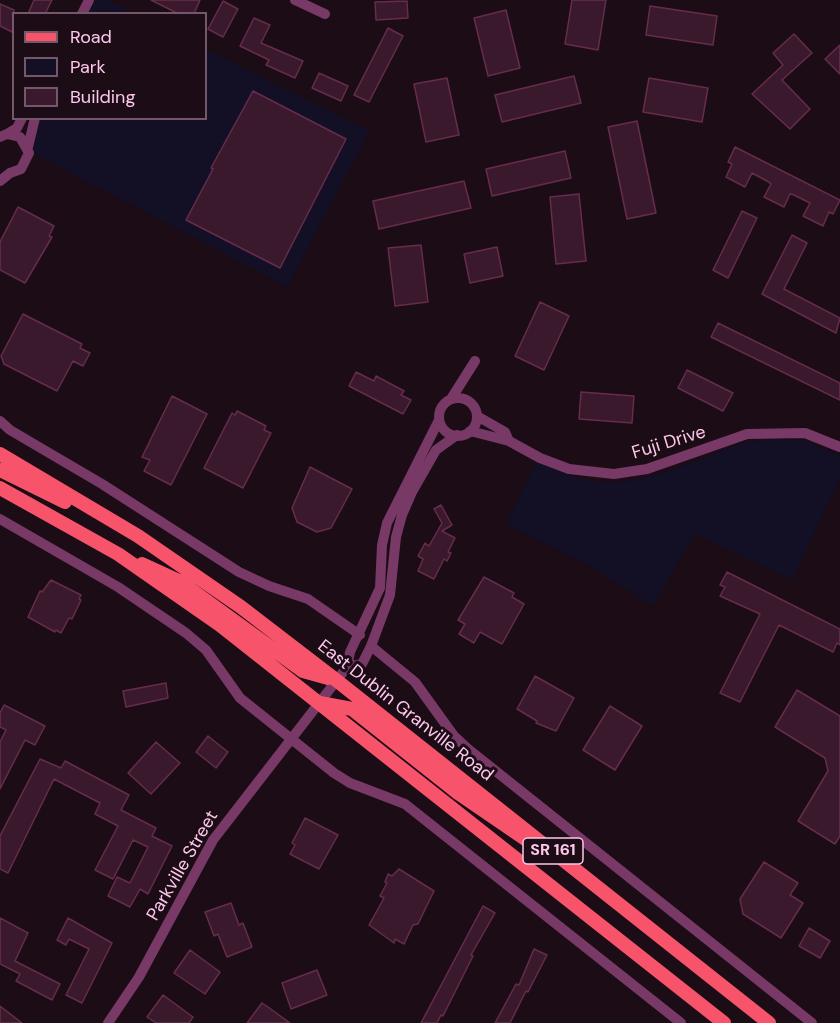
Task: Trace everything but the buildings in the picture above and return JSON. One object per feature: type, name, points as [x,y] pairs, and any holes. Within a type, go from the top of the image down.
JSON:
[{"type":"main road","name":"East Dublin Granville Road","points":[[0,454],[138,536],[241,608],[336,680],[769,1023]]},
{"type":"main road","points":[[0,470],[138,536]]},
{"type":"main road","name":"SR 161","points":[[0,488],[118,554],[220,625],[724,1023]]},
{"type":"main road","points":[[118,554],[179,581],[303,671],[336,680]]},
{"type":"main road","points":[[317,703],[352,709],[458,793],[513,832],[577,870]]},
{"type":"street","points":[[295,0],[326,14]]},
{"type":"street","points":[[4,135],[17,128],[21,120]]},
{"type":"street","points":[[0,182],[5,171],[25,164],[35,120]]},
{"type":"street","points":[[4,135],[20,137],[28,147]]},
{"type":"street","points":[[466,375],[468,401],[477,416],[470,431],[458,435],[436,450],[402,515],[396,537],[392,585],[371,646],[362,664],[347,667],[350,652],[360,635],[380,588],[381,545],[387,523],[439,420],[442,406],[451,399],[466,375],[475,361]]},
{"type":"street","points":[[451,399],[468,401]]},
{"type":"street","name":"Fuji Drive","points":[[477,416],[505,432],[510,441]]},
{"type":"street","points":[[439,420],[446,431],[458,435]]},
{"type":"street","name":"East Dublin Granville Road","points":[[0,421],[10,430],[102,484],[239,572],[269,586],[308,599],[360,635]]},
{"type":"street","name":"Fuji Drive","points":[[470,431],[510,441],[540,458],[569,469],[614,474],[647,470],[747,434],[805,433],[840,447]]},
{"type":"street","points":[[0,519],[118,587],[186,633],[206,650],[240,698],[342,779],[405,804],[681,1023]]},
{"type":"street","name":"East Dublin Granville Road","points":[[371,646],[415,682],[454,736],[468,749],[812,1023]]},
{"type":"street","name":"Parkville Street","points":[[108,1023],[139,977],[213,840],[290,737],[347,667]]},
{"type":"green space","points":[[95,0],[108,0],[132,12],[89,12]]},
{"type":"green space","points":[[207,50],[369,131],[288,287],[19,146],[33,120],[207,120]]},
{"type":"green space","points":[[774,439],[803,440],[840,455],[840,479],[792,580],[695,534],[653,606],[585,563],[505,524],[537,461],[573,476],[600,482],[629,481],[672,470],[741,443]]}]
